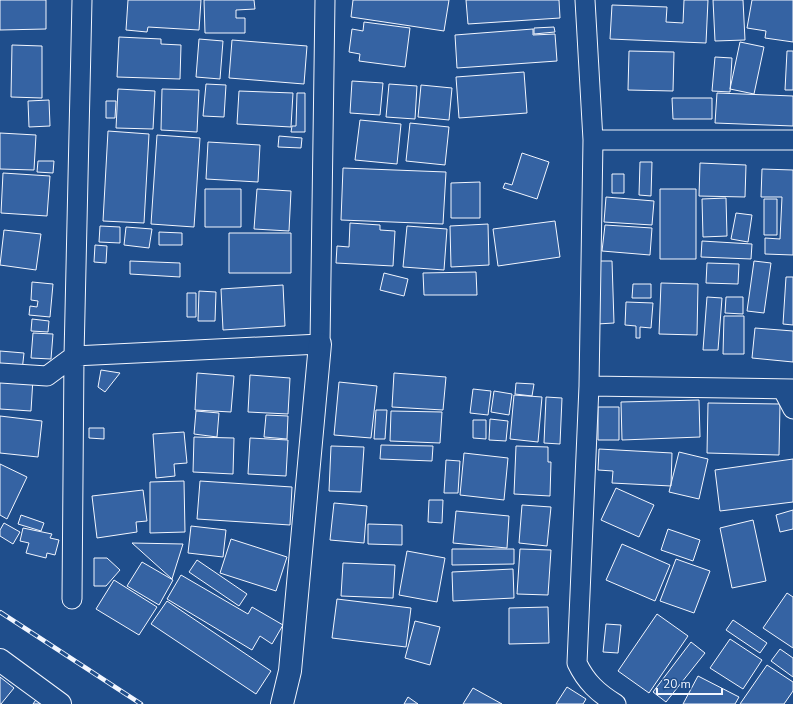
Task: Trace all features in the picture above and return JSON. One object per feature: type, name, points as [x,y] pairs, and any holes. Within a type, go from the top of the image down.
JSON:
[{"type":"main road","points":[[282,704],[290,671],[320,344]]},
{"type":"main road","points":[[0,660],[60,704]]},
{"type":"street","points":[[72,599],[74,356],[82,0]]},
{"type":"street","points":[[0,373],[47,376],[74,356],[320,344],[325,0]]},
{"type":"street","points":[[585,0],[593,140],[589,386],[577,663],[584,677],[604,697],[616,704]]},
{"type":"street","points":[[593,140],[793,140]]},
{"type":"street","points":[[589,386],[788,389],[793,409]]},
{"type":"building","points":[[0,0],[46,0],[46,29],[0,30]]},
{"type":"building","points":[[128,0],[201,0],[199,30],[148,27],[147,32],[126,30]]},
{"type":"building","points":[[204,0],[254,0],[255,9],[236,10],[236,18],[245,18],[245,33],[205,33]]},
{"type":"building","points":[[353,0],[449,0],[444,31],[351,17]]},
{"type":"building","points":[[466,0],[559,0],[560,18],[468,24]]},
{"type":"building","points":[[684,0],[708,0],[706,43],[610,39],[612,5],[667,7],[666,22],[683,23]]},
{"type":"building","points":[[713,0],[743,0],[745,40],[715,41]]},
{"type":"building","points":[[752,0],[793,0],[793,42],[765,38],[766,31],[747,28]]},
{"type":"building","points":[[364,22],[410,28],[405,67],[359,61],[360,54],[349,52],[352,29],[363,31]]},
{"type":"building","points":[[554,27],[555,32],[534,34],[534,28]]},
{"type":"building","points":[[533,29],[533,35],[555,34],[557,61],[457,68],[455,35]]},
{"type":"building","points":[[119,37],[161,39],[161,44],[181,45],[180,79],[117,77]]},
{"type":"building","points":[[199,39],[223,41],[220,79],[196,77]]},
{"type":"building","points":[[232,40],[307,46],[304,84],[229,78]]},
{"type":"building","points":[[740,42],[764,47],[754,94],[730,89]]},
{"type":"building","points":[[12,45],[42,46],[42,98],[11,97]]},
{"type":"building","points":[[629,51],[674,52],[673,91],[628,90]]},
{"type":"building","points":[[787,51],[793,51],[793,90],[785,90]]},
{"type":"building","points":[[715,57],[732,58],[730,92],[712,91]]},
{"type":"building","points":[[524,72],[527,113],[459,118],[456,77]]},
{"type":"building","points":[[352,81],[383,83],[380,115],[350,113]]},
{"type":"building","points":[[206,84],[226,85],[224,117],[203,116]]},
{"type":"building","points":[[389,84],[417,86],[415,119],[386,117]]},
{"type":"building","points":[[421,85],[452,88],[449,120],[418,117]]},
{"type":"building","points":[[118,89],[155,91],[153,129],[116,128]]},
{"type":"building","points":[[162,89],[199,90],[197,132],[161,130]]},
{"type":"building","points":[[239,91],[293,93],[291,127],[237,124]]},
{"type":"building","points":[[297,93],[305,93],[305,132],[291,132],[292,126],[296,126]]},
{"type":"building","points":[[717,93],[793,96],[793,126],[715,123]]},
{"type":"building","points":[[672,98],[712,98],[712,119],[673,119]]},
{"type":"building","points":[[49,100],[50,126],[29,127],[28,101]]},
{"type":"building","points":[[106,101],[116,101],[115,118],[106,118]]},
{"type":"building","points":[[360,120],[401,124],[397,164],[355,160]]},
{"type":"building","points":[[410,123],[449,127],[445,165],[406,161]]},
{"type":"building","points":[[108,131],[149,134],[144,223],[103,221]]},
{"type":"building","points":[[0,133],[36,135],[34,170],[0,169]]},
{"type":"building","points":[[157,135],[200,138],[194,227],[151,224]]},
{"type":"building","points":[[279,136],[302,138],[301,148],[278,147]]},
{"type":"building","points":[[208,142],[260,145],[258,182],[206,179]]},
{"type":"building","points":[[522,153],[549,162],[537,199],[503,188],[505,183],[512,185]]},
{"type":"building","points":[[38,161],[54,161],[53,173],[37,172]]},
{"type":"building","points":[[640,162],[652,162],[651,196],[639,195]]},
{"type":"building","points":[[700,163],[746,165],[745,197],[699,196]]},
{"type":"building","points":[[343,168],[446,172],[443,224],[341,220]]},
{"type":"building","points":[[762,169],[793,170],[793,255],[765,254],[765,238],[780,239],[782,197],[761,197]]},
{"type":"building","points":[[3,173],[50,176],[47,216],[1,213]]},
{"type":"building","points":[[612,174],[624,174],[624,193],[612,193]]},
{"type":"building","points":[[480,182],[480,218],[451,218],[451,183]]},
{"type":"building","points":[[205,189],[241,189],[241,227],[205,227]]},
{"type":"building","points":[[257,189],[291,191],[289,231],[254,229]]},
{"type":"building","points":[[660,189],[696,189],[696,259],[660,259]]},
{"type":"building","points":[[606,197],[654,201],[652,225],[604,222]]},
{"type":"building","points":[[726,198],[727,236],[703,237],[702,199]]},
{"type":"building","points":[[764,199],[777,199],[777,235],[764,235]]},
{"type":"building","points":[[736,213],[752,215],[748,242],[731,239]]},
{"type":"building","points":[[555,221],[560,257],[498,266],[493,229]]},
{"type":"building","points":[[350,223],[380,225],[380,230],[395,231],[393,266],[336,263],[337,246],[349,247]]},
{"type":"building","points":[[488,224],[489,265],[451,267],[450,226]]},
{"type":"building","points":[[605,225],[652,228],[650,255],[602,251]]},
{"type":"building","points":[[100,226],[120,227],[120,243],[99,242]]},
{"type":"building","points":[[407,226],[447,229],[444,270],[403,267]]},
{"type":"building","points":[[126,227],[152,229],[149,248],[124,245]]},
{"type":"building","points":[[4,230],[41,234],[36,270],[0,265]]},
{"type":"building","points":[[159,232],[182,233],[182,245],[159,245]]},
{"type":"building","points":[[229,233],[291,233],[291,273],[229,273]]},
{"type":"building","points":[[702,241],[752,244],[751,259],[701,257]]},
{"type":"building","points":[[95,245],[107,246],[106,263],[94,262]]},
{"type":"building","points":[[130,261],[180,263],[180,277],[130,274]]},
{"type":"building","points":[[595,261],[612,261],[614,323],[597,324]]},
{"type":"building","points":[[754,261],[771,263],[764,313],[747,311]]},
{"type":"building","points":[[707,263],[739,264],[738,284],[706,283]]},
{"type":"building","points":[[476,272],[477,295],[424,295],[423,273]]},
{"type":"building","points":[[384,273],[408,279],[404,296],[380,290]]},
{"type":"building","points":[[786,277],[793,277],[793,325],[783,324]]},
{"type":"building","points":[[32,282],[53,284],[50,317],[29,315],[30,306],[37,307],[38,301],[31,300]]},
{"type":"building","points":[[661,283],[698,284],[697,335],[659,334]]},
{"type":"building","points":[[633,284],[651,284],[651,298],[632,298]]},
{"type":"building","points":[[283,285],[285,326],[223,330],[221,289]]},
{"type":"building","points":[[199,291],[216,292],[215,321],[198,321]]},
{"type":"building","points":[[187,293],[196,293],[196,317],[187,317]]},
{"type":"building","points":[[707,297],[722,298],[718,350],[703,350]]},
{"type":"building","points":[[726,297],[743,297],[743,314],[725,313]]},
{"type":"building","points":[[626,302],[653,303],[651,328],[640,327],[640,338],[636,338],[636,326],[625,325]]},
{"type":"building","points":[[724,316],[744,316],[744,354],[723,354]]},
{"type":"building","points":[[32,319],[49,321],[48,332],[31,331]]},
{"type":"building","points":[[755,328],[793,331],[793,362],[752,358]]},
{"type":"building","points":[[33,333],[53,334],[51,359],[31,358]]},
{"type":"building","points":[[0,351],[24,353],[22,371],[0,369]]},
{"type":"building","points":[[101,370],[120,373],[105,392],[98,387]]},
{"type":"building","points":[[197,373],[234,376],[231,412],[195,410]]},
{"type":"building","points":[[394,373],[446,377],[443,410],[392,407]]},
{"type":"building","points":[[250,375],[290,378],[288,414],[248,412]]},
{"type":"building","points":[[0,376],[33,378],[31,411],[0,409]]},
{"type":"building","points":[[339,382],[377,386],[371,438],[334,435]]},
{"type":"building","points":[[516,383],[534,384],[532,396],[515,394]]},
{"type":"building","points":[[473,389],[491,391],[488,415],[470,413]]},
{"type":"building","points":[[494,391],[512,394],[509,415],[491,412]]},
{"type":"building","points":[[514,395],[542,397],[538,442],[510,439]]},
{"type":"building","points":[[546,397],[562,398],[560,444],[544,443]]},
{"type":"building","points":[[699,400],[700,437],[622,440],[621,402]]},
{"type":"building","points":[[708,403],[780,404],[779,455],[707,453]]},
{"type":"building","points":[[598,407],[619,407],[619,440],[598,440]]},
{"type":"building","points":[[376,410],[387,410],[385,439],[374,439]]},
{"type":"building","points":[[196,411],[219,413],[217,437],[194,434]]},
{"type":"building","points":[[391,411],[442,412],[440,443],[390,441]]},
{"type":"building","points":[[266,415],[288,416],[287,439],[264,437]]},
{"type":"building","points":[[0,416],[42,421],[38,457],[0,453]]},
{"type":"building","points":[[490,419],[508,421],[506,441],[489,440]]},
{"type":"building","points":[[473,420],[486,420],[486,439],[473,438]]},
{"type":"building","points":[[89,428],[104,428],[104,439],[89,438]]},
{"type":"building","points":[[184,432],[187,463],[174,464],[175,476],[156,478],[153,434]]},
{"type":"building","points":[[194,437],[234,438],[233,474],[193,472]]},
{"type":"building","points":[[250,438],[288,440],[286,476],[248,474]]},
{"type":"building","points":[[381,445],[433,446],[432,461],[380,459]]},
{"type":"building","points":[[331,446],[364,447],[361,492],[329,491]]},
{"type":"building","points":[[516,446],[548,447],[548,462],[551,462],[550,496],[514,494]]},
{"type":"building","points":[[599,449],[672,453],[671,486],[612,483],[613,471],[598,470]]},
{"type":"building","points":[[679,452],[708,459],[699,499],[669,492]]},
{"type":"building","points":[[464,453],[508,458],[504,500],[460,495]]},
{"type":"building","points":[[793,459],[793,502],[720,511],[715,470]]},
{"type":"building","points":[[446,460],[460,461],[458,493],[444,493]]},
{"type":"building","points":[[0,464],[27,477],[7,519],[0,515]]},
{"type":"building","points":[[184,481],[185,532],[150,533],[150,482]]},
{"type":"building","points":[[200,481],[292,487],[290,525],[197,519]]},
{"type":"building","points":[[616,488],[654,505],[639,537],[601,520]]},
{"type":"building","points":[[143,490],[147,521],[136,522],[137,532],[97,538],[92,496]]},
{"type":"building","points":[[429,500],[443,500],[442,523],[428,522]]},
{"type":"building","points":[[334,503],[367,506],[364,543],[330,540]]},
{"type":"building","points":[[522,505],[551,507],[547,546],[519,543]]},
{"type":"building","points":[[793,510],[793,529],[780,532],[776,515]]},
{"type":"building","points":[[456,511],[509,516],[507,548],[453,543]]},
{"type":"building","points":[[21,515],[44,523],[41,531],[18,524]]},
{"type":"building","points":[[753,520],[766,581],[732,588],[720,528]]},
{"type":"building","points":[[4,523],[20,532],[13,544],[0,536],[0,530]]},
{"type":"building","points":[[368,524],[402,525],[402,545],[368,544]]},
{"type":"building","points":[[191,526],[226,530],[223,557],[188,553]]},
{"type":"building","points":[[23,528],[52,534],[50,538],[59,540],[55,555],[47,553],[46,558],[26,553],[29,543],[20,541]]},
{"type":"building","points":[[668,529],[700,540],[693,561],[661,550]]},
{"type":"building","points":[[231,539],[287,557],[276,591],[220,573]]},
{"type":"building","points":[[132,543],[183,544],[172,579]]},
{"type":"building","points":[[622,544],[670,565],[655,601],[606,580]]},
{"type":"building","points":[[452,549],[514,549],[514,564],[452,565]]},
{"type":"building","points":[[520,549],[551,550],[548,595],[517,594]]},
{"type":"building","points":[[407,551],[445,558],[437,602],[399,595]]},
{"type":"building","points":[[94,558],[107,558],[120,570],[106,586],[94,586]]},
{"type":"building","points":[[676,559],[710,571],[694,613],[660,601]]},
{"type":"building","points":[[197,560],[247,594],[239,606],[189,572]]},
{"type":"building","points":[[142,562],[173,580],[159,605],[127,586]]},
{"type":"building","points":[[343,563],[395,565],[393,598],[341,596]]},
{"type":"building","points":[[513,569],[514,598],[453,601],[452,572]]},
{"type":"building","points":[[181,575],[248,614],[252,607],[283,625],[272,644],[260,636],[252,650],[167,599]]},
{"type":"building","points":[[114,580],[157,607],[139,635],[96,609]]},
{"type":"building","points":[[787,593],[793,597],[793,648],[763,628]]},
{"type":"building","points":[[337,599],[411,608],[406,647],[332,638]]},
{"type":"building","points":[[167,601],[271,671],[256,694],[151,624]]},
{"type":"building","points":[[548,607],[549,643],[509,644],[509,608]]},
{"type":"building","points":[[657,614],[688,636],[649,693],[618,671]]},
{"type":"building","points":[[733,620],[767,643],[760,653],[726,630]]},
{"type":"building","points":[[415,621],[440,627],[430,665],[405,658]]},
{"type":"building","points":[[606,624],[621,625],[618,653],[603,652]]},
{"type":"building","points":[[730,639],[762,660],[743,689],[710,668]]},
{"type":"building","points":[[691,642],[705,653],[666,702],[653,692]]},
{"type":"building","points":[[780,649],[793,658],[793,677],[771,661]]},
{"type":"building","points":[[767,665],[793,682],[793,691],[784,704],[740,704]]},
{"type":"building","points":[[698,676],[739,697],[735,704],[683,704]]},
{"type":"building","points":[[0,677],[14,688],[1,704],[0,704]]},
{"type":"building","points":[[567,687],[586,699],[583,704],[556,704]]},
{"type":"building","points":[[473,688],[502,704],[463,704]]},
{"type":"building","points":[[40,694],[53,704],[33,704]]},
{"type":"building","points":[[408,697],[418,704],[404,704]]},
{"type":"railway","points":[[0,612],[141,704]]}]
